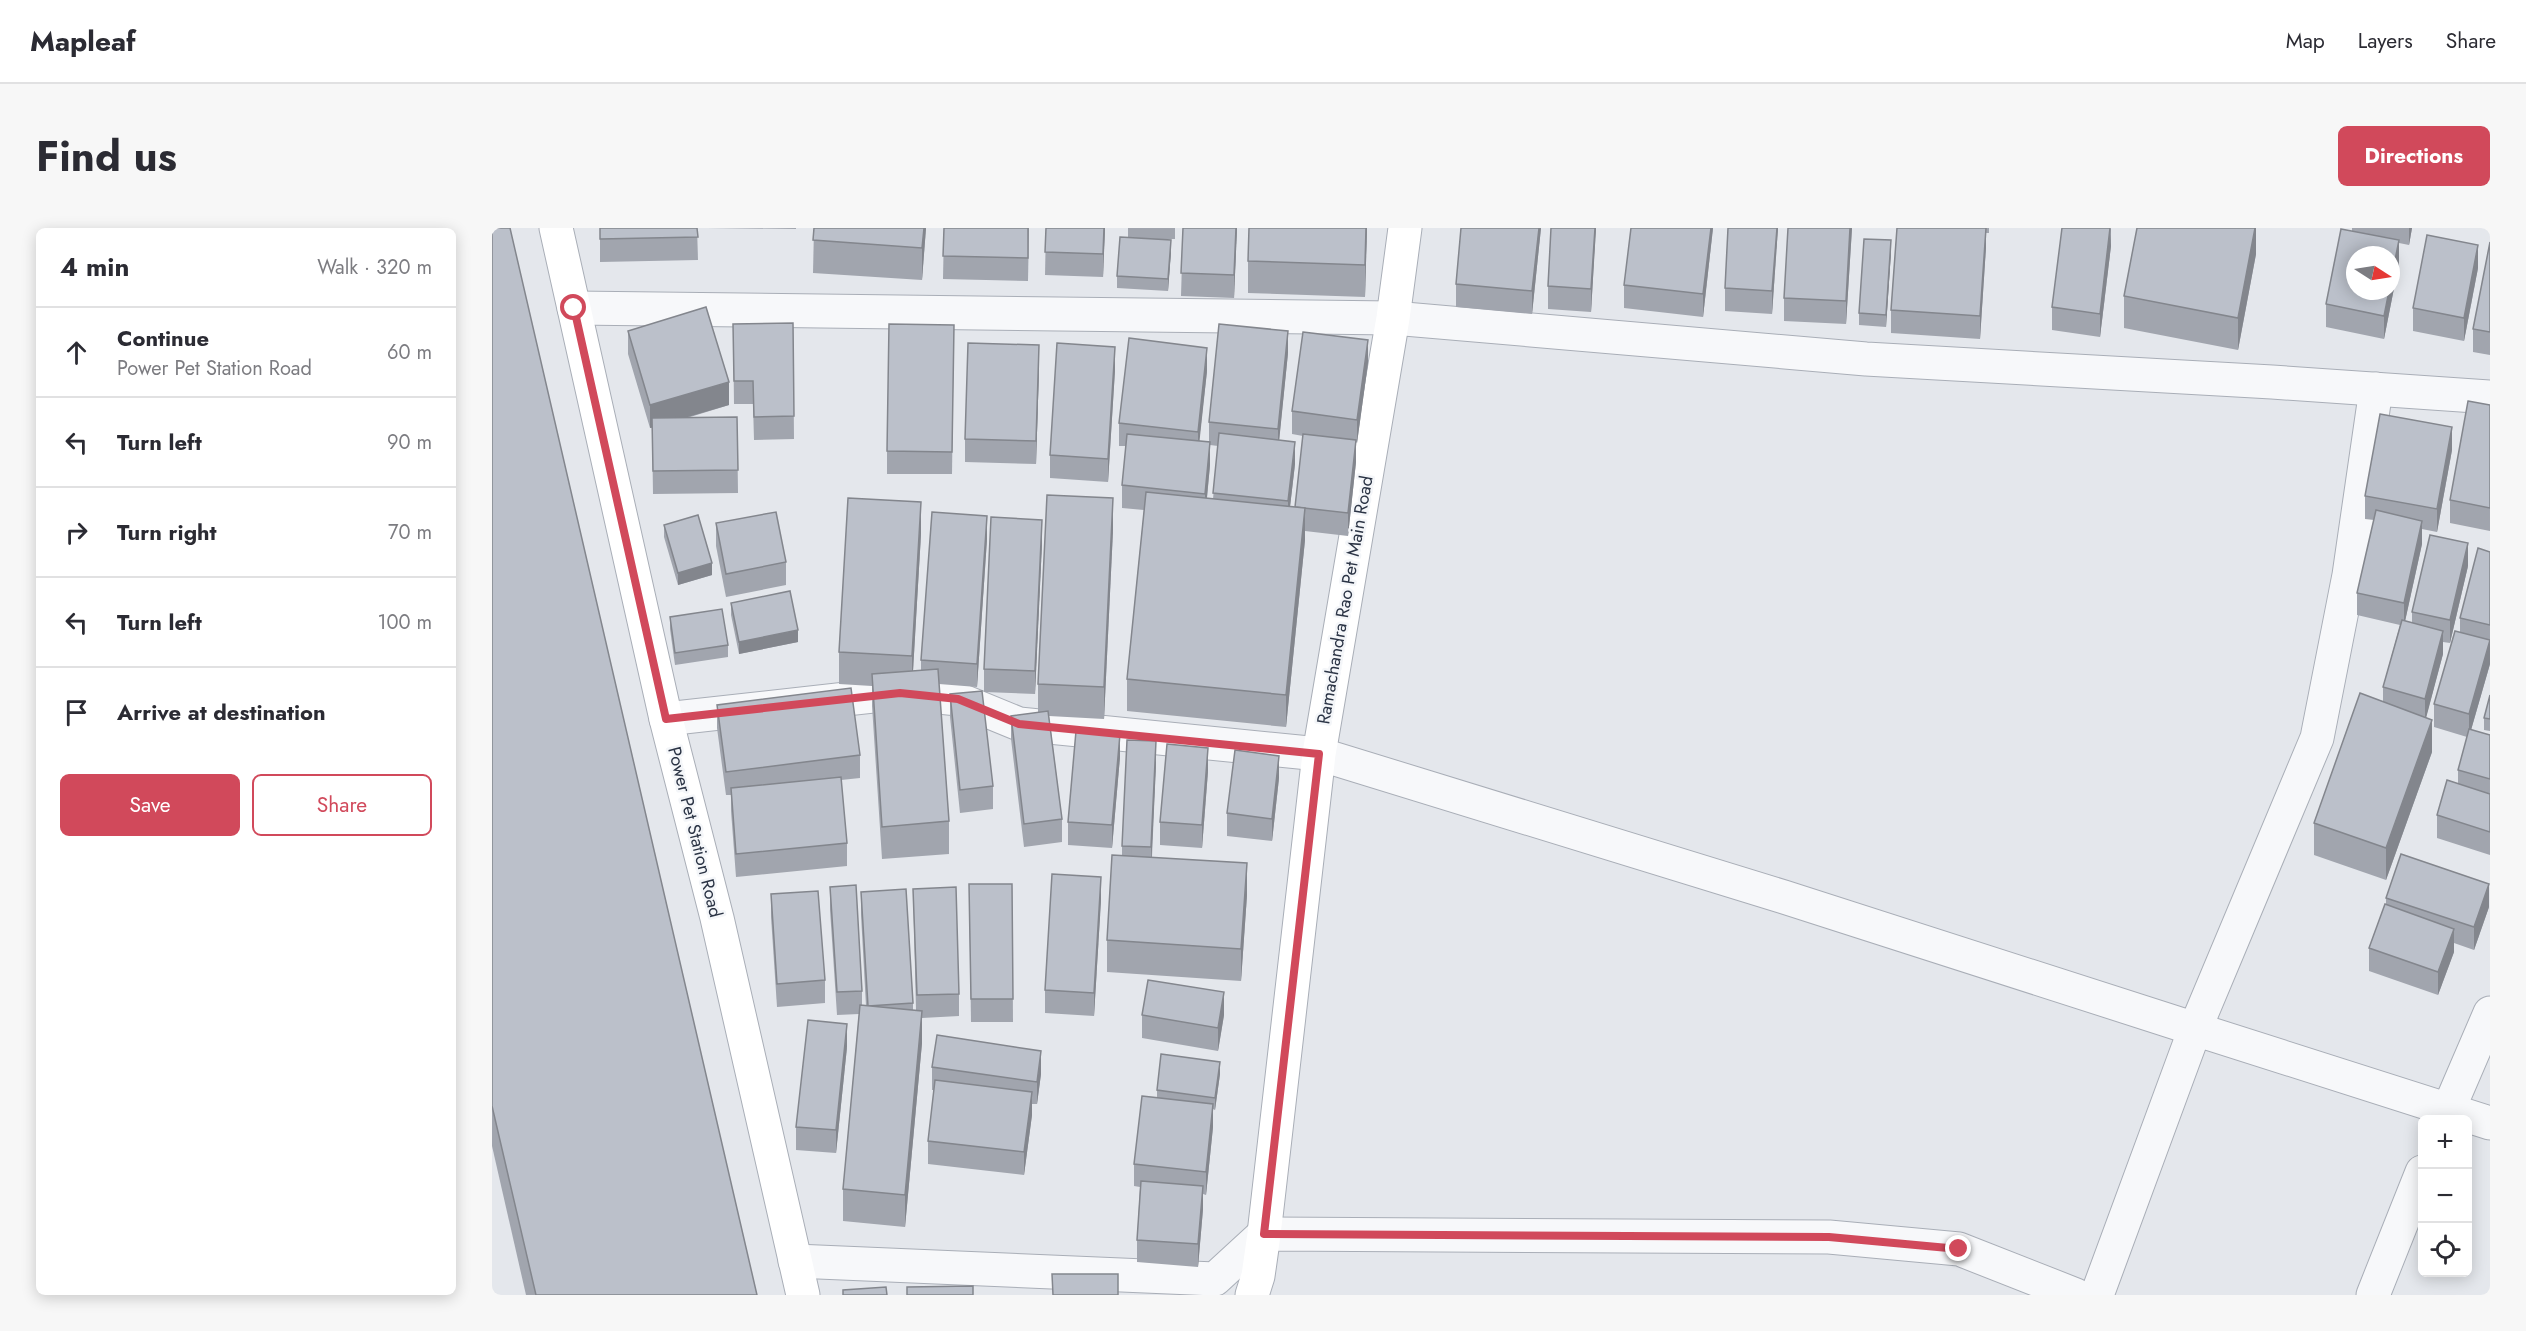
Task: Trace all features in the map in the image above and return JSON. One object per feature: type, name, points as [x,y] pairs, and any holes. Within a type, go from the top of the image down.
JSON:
[{"type":"street","name":"Power Pet Station Road","points":[[556,228],[666,719],[717,918],[803,1295]]},
{"type":"street","name":"Ramachandra Rao Pet Main Road","points":[[1252,1295],[1258,1276],[1264,1234],[1319,754],[1393,318],[1405,228]]},
{"type":"street","points":[[574,308],[1393,318],[1866,359],[2490,397]]},
{"type":"street","points":[[2097,1295],[2195,1029],[2317,738],[2349,575],[2376,389]]},
{"type":"street","points":[[666,719],[900,693],[958,699],[1019,724],[1319,754],[1784,897],[2195,1029],[2446,1115],[2490,1012]]},
{"type":"street","points":[[2472,1120],[2490,1123]]},
{"type":"street","points":[[2373,1295],[2418,1182]]},
{"type":"street","points":[[795,1261],[1215,1279],[1264,1234],[1829,1237],[1959,1249],[2076,1295]]},
{"type":"building","points":[[492,228],[510,228],[757,1295],[536,1295],[492,1106]]},
{"type":"building","points":[[600,228],[697,228],[698,237],[600,239]]},
{"type":"building","points":[[814,228],[924,228],[922,248],[813,240]]},
{"type":"building","points":[[944,228],[1028,228],[1028,258],[943,256]]},
{"type":"building","points":[[1046,228],[1104,228],[1103,254],[1045,252]]},
{"type":"building","points":[[1183,228],[1236,228],[1234,275],[1181,273]]},
{"type":"building","points":[[1249,228],[1366,228],[1365,265],[1248,261]]},
{"type":"building","points":[[1461,228],[1539,228],[1532,291],[1456,284]]},
{"type":"building","points":[[1551,228],[1595,228],[1591,289],[1548,286]]},
{"type":"building","points":[[1631,228],[1711,228],[1703,294],[1624,285]]},
{"type":"building","points":[[1728,228],[1777,228],[1772,291],[1725,288]]},
{"type":"building","points":[[1788,228],[1850,228],[1846,301],[1784,298]]},
{"type":"building","points":[[1897,228],[1986,228],[1980,316],[1891,310]]},
{"type":"building","points":[[2062,228],[2110,228],[2100,314],[2052,307]]},
{"type":"building","points":[[2137,228],[2255,228],[2238,318],[2124,296]]},
{"type":"building","points":[[2341,229],[2399,240],[2398,246],[2346,246],[2346,300],[2387,300],[2384,316],[2326,304]]},
{"type":"building","points":[[2427,235],[2478,245],[2464,318],[2413,308]]},
{"type":"building","points":[[1120,237],[1171,240],[1168,279],[1117,276]]},
{"type":"building","points":[[1864,239],[1891,240],[1886,315],[1859,313]]},
{"type":"building","points":[[2490,242],[2490,332],[2473,329]]},
{"type":"building","points":[[706,307],[729,382],[650,405],[628,331]]},
{"type":"building","points":[[793,323],[794,416],[754,417],[753,381],[734,381],[733,324]]},
{"type":"building","points":[[889,324],[954,325],[952,452],[887,451]]},
{"type":"building","points":[[1219,324],[1288,331],[1278,429],[1209,422]]},
{"type":"building","points":[[1303,332],[1368,340],[1357,420],[1292,411]]},
{"type":"building","points":[[1129,338],[1207,348],[1198,432],[1119,423]]},
{"type":"building","points":[[968,343],[1039,345],[1036,441],[965,439]]},
{"type":"building","points":[[1057,343],[1115,347],[1108,459],[1050,455]]},
{"type":"building","points":[[2468,401],[2490,405],[2490,508],[2450,500]]},
{"type":"building","points":[[2380,414],[2452,427],[2437,509],[2365,496]]},
{"type":"building","points":[[737,417],[738,470],[653,471],[652,418]]},
{"type":"building","points":[[1219,433],[1295,442],[1288,501],[1213,493]]},
{"type":"building","points":[[1127,434],[1210,442],[1205,494],[1122,485]]},
{"type":"building","points":[[1303,434],[1356,440],[1348,513],[1295,507]]},
{"type":"building","points":[[1146,492],[1305,508],[1286,695],[1127,679]]},
{"type":"building","points":[[1047,495],[1113,498],[1104,687],[1038,684]]},
{"type":"building","points":[[848,498],[921,502],[912,656],[839,652]]},
{"type":"building","points":[[2376,510],[2422,521],[2404,603],[2357,593]]},
{"type":"building","points":[[776,512],[786,562],[726,574],[716,523]]},
{"type":"building","points":[[932,512],[987,516],[977,664],[921,660]]},
{"type":"building","points":[[698,515],[712,563],[678,573],[664,525]]},
{"type":"building","points":[[991,517],[1042,520],[1035,671],[984,669]]},
{"type":"building","points":[[2430,535],[2468,543],[2450,620],[2412,612]]},
{"type":"building","points":[[2478,548],[2490,552],[2490,625],[2460,618]]},
{"type":"building","points":[[790,591],[798,630],[739,642],[731,603]]},
{"type":"building","points":[[722,609],[728,645],[675,653],[670,617]]},
{"type":"building","points":[[2402,620],[2443,631],[2425,699],[2383,687]]},
{"type":"building","points":[[2455,631],[2490,640],[2469,714],[2434,704]]},
{"type":"building","points":[[938,669],[949,821],[882,827],[872,674]]},
{"type":"building","points":[[851,688],[860,755],[726,772],[717,705]]},
{"type":"building","points":[[982,691],[993,786],[960,790],[950,694]]},
{"type":"building","points":[[2360,693],[2432,720],[2386,848],[2314,823]]},
{"type":"building","points":[[2490,695],[2490,719],[2484,718]]},
{"type":"building","points":[[1048,711],[1062,819],[1024,824],[1011,716]]},
{"type":"building","points":[[2469,729],[2490,735],[2490,779],[2458,770]]},
{"type":"building","points":[[1076,731],[1120,734],[1112,825],[1068,822]]},
{"type":"building","points":[[1127,740],[1156,741],[1151,847],[1122,846]]},
{"type":"building","points":[[1167,744],[1208,748],[1202,825],[1160,822]]},
{"type":"building","points":[[1235,750],[1279,756],[1272,819],[1227,813]]},
{"type":"building","points":[[841,777],[847,843],[736,854],[731,788]]},
{"type":"building","points":[[2447,780],[2490,794],[2490,832],[2437,815]]},
{"type":"building","points":[[2401,854],[2489,884],[2474,927],[2386,898]]},
{"type":"building","points":[[1112,855],[1247,863],[1241,949],[1107,940]]},
{"type":"building","points":[[1052,874],[1101,877],[1094,993],[1045,990]]},
{"type":"building","points":[[969,884],[1012,884],[1013,999],[971,999]]},
{"type":"building","points":[[856,885],[862,991],[837,992],[830,887]]},
{"type":"building","points":[[956,887],[959,994],[917,995],[913,889]]},
{"type":"building","points":[[906,889],[913,1003],[868,1006],[861,892]]},
{"type":"building","points":[[818,891],[825,980],[777,984],[771,894]]},
{"type":"building","points":[[2385,904],[2454,929],[2438,972],[2369,948]]},
{"type":"building","points":[[1148,980],[1224,992],[1218,1028],[1142,1015]]},
{"type":"building","points":[[860,1005],[922,1011],[905,1195],[843,1189]]},
{"type":"building","points":[[808,1020],[847,1024],[836,1130],[796,1127]]},
{"type":"building","points":[[937,1035],[1041,1051],[1037,1082],[932,1067]]},
{"type":"building","points":[[1161,1054],[1220,1062],[1215,1098],[1157,1090]]},
{"type":"building","points":[[935,1080],[1032,1092],[1024,1152],[928,1141]]},
{"type":"building","points":[[1142,1096],[1213,1104],[1206,1172],[1134,1164]]},
{"type":"building","points":[[1141,1181],[1203,1186],[1198,1244],[1137,1240]]},
{"type":"building","points":[[1052,1274],[1118,1274],[1118,1295],[1053,1295]]},
{"type":"building","points":[[973,1286],[973,1295],[907,1295],[907,1287]]},
{"type":"building","points":[[886,1287],[887,1295],[843,1295],[843,1290]]},
{"type":"route","points":[[574,308],[666,719],[900,693],[958,699],[1019,724],[1319,754],[1264,1234],[1829,1237],[1959,1249]]}]
